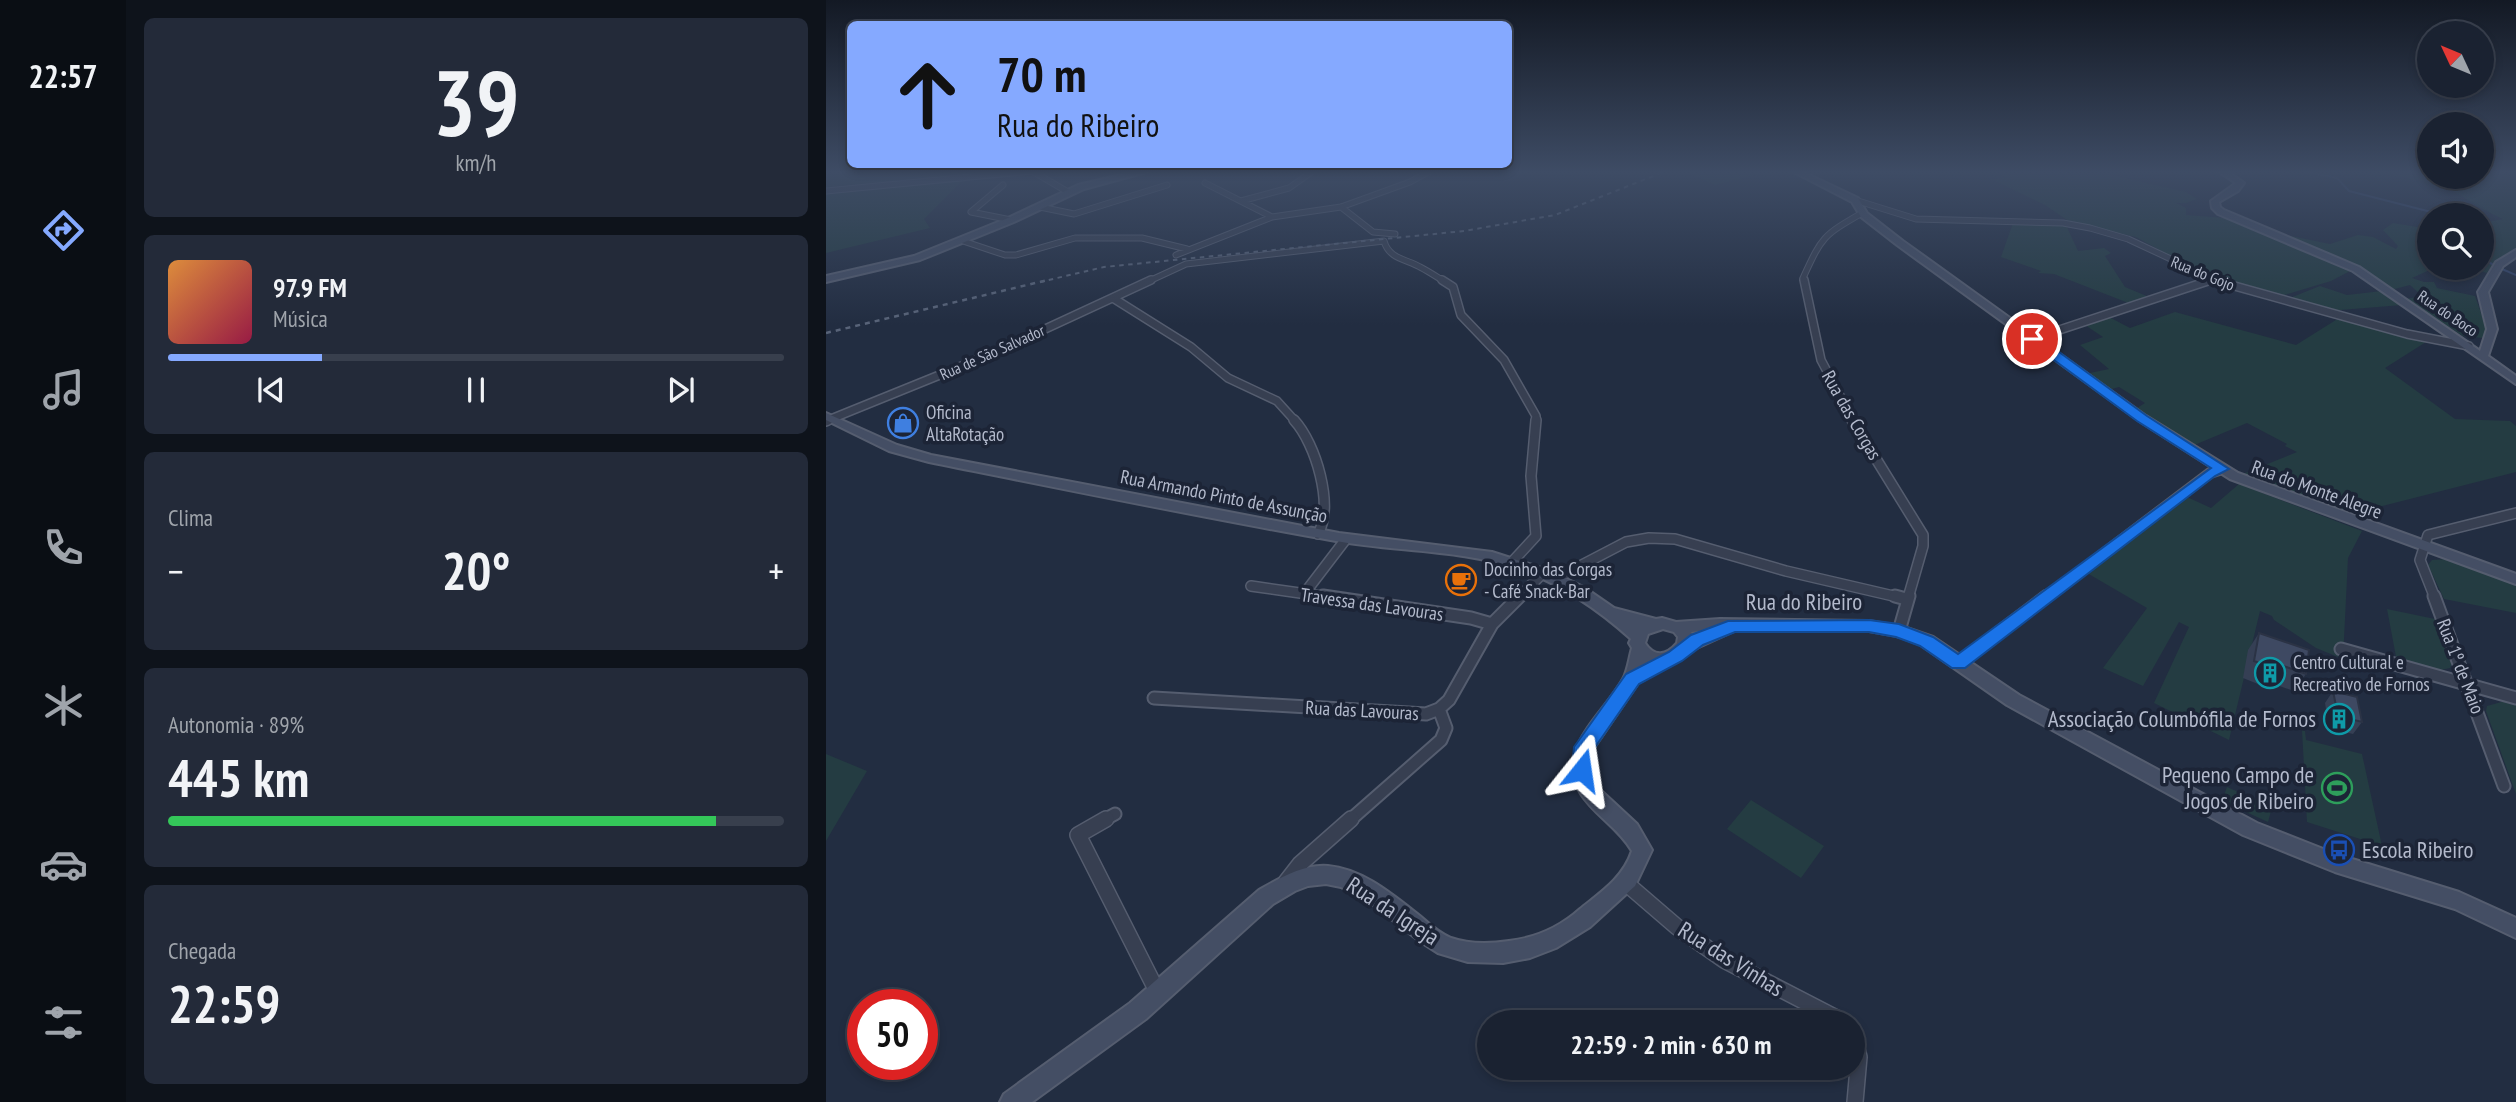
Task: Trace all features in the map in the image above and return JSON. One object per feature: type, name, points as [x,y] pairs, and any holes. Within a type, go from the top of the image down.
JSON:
[{"type":"street","points":[[826,279],[917,258],[1005,222]]},
{"type":"street","points":[[1177,255],[1258,222]]},
{"type":"street","points":[[1361,222],[1373,232],[1395,233]]},
{"type":"street","name":"Rua das Corgas","points":[[1845,222],[1821,240],[1803,278],[1821,360],[1850,416],[1923,535],[1923,547],[1899,631]]},
{"type":"street","name":"Rua do Monte Alegre","points":[[1875,222],[2142,418],[2239,479],[2516,579]]},
{"type":"street","name":"Rua do Gojo","points":[[2042,222],[2090,228],[2129,239],[2212,280],[2407,334],[2469,346]]},
{"type":"street","name":"Rua do Boco","points":[[2247,222],[2338,259],[2361,272],[2469,346],[2516,382]]},
{"type":"street","points":[[963,241],[1005,255],[1016,255],[1075,238],[1142,239],[1188,249]]},
{"type":"street","name":"Rua de São Salvador","points":[[828,419],[989,355],[1155,276],[1186,264],[1384,241],[1386,249],[1398,259],[1417,265],[1453,287],[1461,315],[1504,360],[1536,416],[1531,476],[1536,536],[1512,562]]},
{"type":"street","points":[[2483,356],[2492,330],[2483,292],[2499,264],[2516,253]]},
{"type":"street","points":[[1155,276],[1165,263]]},
{"type":"street","points":[[2032,339],[2212,280]]},
{"type":"street","points":[[1113,298],[1191,347],[1228,378],[1277,401],[1303,429],[1319,465],[1324,523],[1318,534]]},
{"type":"street","points":[[2469,346],[2488,341]]},
{"type":"street","name":"Rua Armando Pinto de Assunção","points":[[828,419],[893,448],[929,458],[1346,539],[1512,562],[1548,576],[1613,613],[1654,624]]},
{"type":"street","points":[[1959,663],[2210,473],[2222,469]]},
{"type":"street","points":[[2422,545],[2428,535],[2516,513]]},
{"type":"street","name":"Rua das Lavouras","points":[[1154,698],[1426,714],[1439,709],[1449,700],[1492,624],[1548,576],[1626,542],[1648,538],[1675,539],[1786,571],[1906,599]]},
{"type":"street","points":[[1304,594],[1346,539]]},
{"type":"street","name":"Rua 1º de Maio","points":[[2422,545],[2420,560],[2504,786]]},
{"type":"street","name":"Travessa das Lavouras","points":[[1251,586],[1471,618],[1492,624]]},
{"type":"street","name":"Rua Armando Pinto de Assunção","points":[[1613,613],[1638,643]]},
{"type":"street","points":[[1654,624],[1676,626],[1685,636],[1685,647],[1675,656],[1667,659],[1651,658],[1638,643],[1647,627],[1654,624]]},
{"type":"street","name":"Rua do Ribeiro","points":[[1676,626],[1869,626],[1899,631],[1927,641],[2013,700],[2250,830],[2335,863],[2448,897],[2516,928]]},
{"type":"street","name":"Rua do Ribeiro","points":[[1685,647],[1734,626]]},
{"type":"street","name":"Rua da Igreja","points":[[1632,679],[1638,643]]},
{"type":"street","points":[[2341,649],[2516,698]]},
{"type":"street","name":"Rua da Igreja","points":[[1012,1102],[1091,1048],[1158,994],[1266,897],[1284,884],[1305,876],[1325,874],[1346,878],[1383,899],[1430,937],[1451,948],[1485,953],[1509,952],[1533,947],[1578,926],[1627,884],[1637,869],[1642,850],[1630,830],[1588,790],[1582,770],[1584,747],[1632,679],[1667,659]]},
{"type":"street","points":[[1284,884],[1300,864],[1441,740],[1446,734],[1446,726],[1439,709]]},
{"type":"street","points":[[1115,814],[1078,835],[1158,994]]},
{"type":"street","name":"Rua das Vinhas","points":[[1627,884],[1677,927],[1724,960],[1821,1010]]},
{"type":"street","points":[[1855,1102],[1856,1080]]},
{"type":"green space","points":[[826,222],[926,222],[930,228],[826,253]]},
{"type":"green space","points":[[2072,222],[2238,222],[2352,270],[2331,281],[2281,296],[2205,275],[2136,237]]},
{"type":"green space","points":[[2494,222],[2516,222],[2516,249],[2494,263]]},
{"type":"green space","points":[[2013,223],[2066,225],[2078,251],[2104,248],[2111,253],[2105,256],[2125,287],[2149,297],[2131,304],[2054,274],[2038,273],[2041,271],[2001,257]]},
{"type":"green space","points":[[2393,223],[2417,227],[2417,276],[2412,278],[2434,282],[2437,288],[2475,296],[2486,327],[2483,338],[2463,336],[2406,299],[2422,296],[2410,285],[2391,290],[2358,266],[2281,234],[2330,244],[2358,235],[2373,237],[2396,249],[2398,246],[2383,230]]},
{"type":"green space","points":[[2320,286],[2347,295],[2382,291],[2402,305],[2328,311],[2290,298]]},
{"type":"green space","points":[[2175,312],[2296,345],[2339,318],[2426,342],[2385,368],[2455,419],[2510,421],[2516,426],[2516,472],[2347,515],[2240,475],[2297,452],[2247,423],[2192,446],[2134,410],[2145,403],[2119,387],[2108,390],[2085,374],[2109,369],[2080,345],[2103,337],[2085,325],[2109,317],[2130,328]]},
{"type":"green space","points":[[2239,484],[2362,531],[2348,558],[2343,659],[2316,648],[2272,616],[2260,611],[2229,740],[2154,703],[2189,627],[2179,622],[2143,686],[2103,668],[2147,608],[2087,573],[2187,497],[2211,508]]},
{"type":"green space","points":[[2447,559],[2516,583],[2516,613],[2444,599],[2428,565],[2432,560]]},
{"type":"green space","points":[[2387,609],[2435,619],[2452,663],[2450,668],[2436,671],[2397,662]]},
{"type":"green space","points":[[2505,701],[2516,703],[2516,794],[2486,711],[2487,706]]},
{"type":"green space","name":"Pequeno Campo de Jogos de Ribeiro","points":[[2302,730],[2305,731],[2306,740],[2362,754],[2382,846],[2307,822]]},
{"type":"green space","points":[[826,754],[867,771],[826,841]]},
{"type":"green space","points":[[2227,787],[2272,807],[2268,822],[2222,801]]},
{"type":"green space","points":[[1751,800],[1824,846],[1801,878],[1727,829]]},
{"type":"building","points":[[2259,633],[2309,650],[2306,674],[2275,663],[2274,668],[2254,661]]},
{"type":"building","points":[[2333,691],[2357,697],[2362,722],[2338,716]]},
{"type":"waterway","points":[[2502,269],[2516,275]]},
{"type":"railway","points":[[1040,282],[1104,267],[1464,231],[1513,222]]},
{"type":"railway","points":[[826,333],[1048,280]]},
{"type":"place","name":"Oficina AltaRotação","points":[[903,423]]},
{"type":"place","name":"Docinho das Corgas - Café Snack-Bar","points":[[1461,580]]},
{"type":"place","name":"Centro Cultural e Recreativo de Fornos","points":[[2270,673]]},
{"type":"place","name":"Associação Columbófila de Fornos","points":[[2339,719]]},
{"type":"place","name":"Pequeno Campo de Jogos de Ribeiro","points":[[2337,788]]},
{"type":"place","name":"Escola Ribeiro","points":[[2339,850]]},
{"type":"route","points":[[1582,770],[1584,747],[1632,679],[1703,637],[1734,626],[1869,626],[1899,631],[1927,641],[1959,663],[2210,473],[2222,469],[2142,418],[2032,339]]}]
